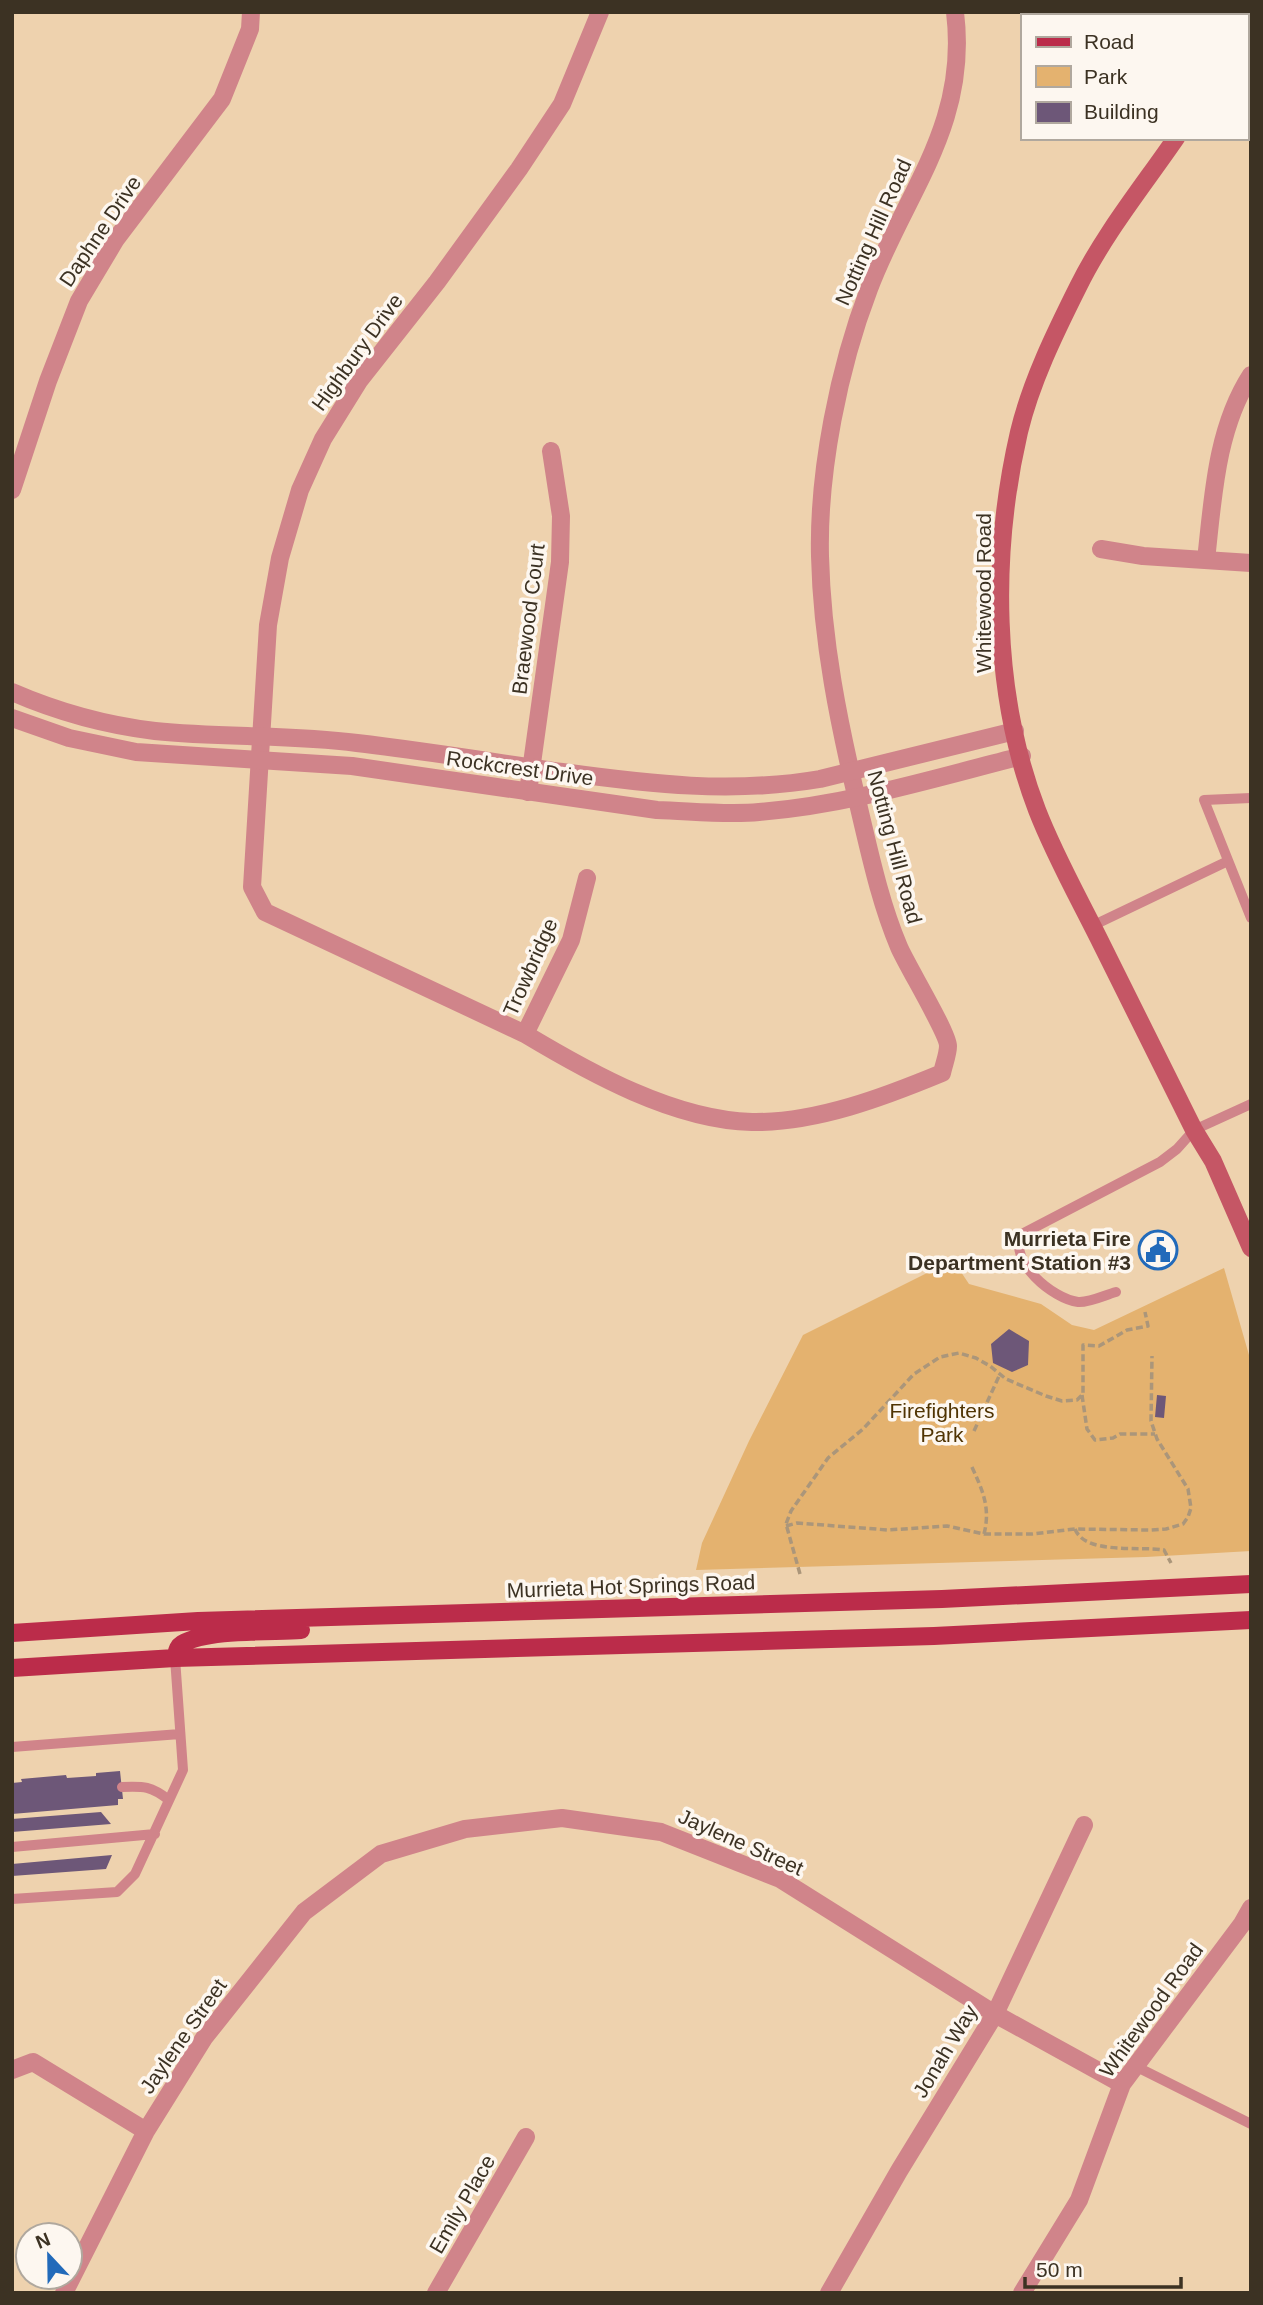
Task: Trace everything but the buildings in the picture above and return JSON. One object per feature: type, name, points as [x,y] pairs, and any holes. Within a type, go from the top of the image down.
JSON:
[{"type":"main road","name":"Whitewood Road","points":[[1175,140],[1107,237],[1079,285],[1044,360],[1020,430],[1007,500],[1002,569],[1005,687],[1037,809],[1092,926],[1194,1130],[1213,1161],[1251,1248]]},
{"type":"main road","name":"Murrieta Hot Springs Road","points":[[12,1633],[198,1621],[381,1618],[942,1599],[1251,1584]]},
{"type":"main road","points":[[176,1658],[178,1648],[183,1643],[210,1636],[370,1627],[381,1618]]},
{"type":"main road","points":[[12,1668],[176,1658],[934,1636],[1251,1620]]},
{"type":"street","name":"Daphne Drive","points":[[12,490],[48,381],[79,301],[116,239],[222,99],[250,29],[251,12]]},
{"type":"street","name":"Highbury Drive","points":[[260,760],[268,625],[280,558],[300,490],[323,439],[359,381],[437,282],[519,169],[562,104],[600,12]]},
{"type":"street","name":"Notting Hill Road","points":[[260,760],[251,887],[265,912],[524,1034],[625,1087],[671,1106],[715,1117],[751,1122],[793,1119],[887,1097],[942,1073],[949,1043],[899,947],[885,909],[856,797],[831,683],[822,605],[820,552],[822,504],[839,388],[869,288],[937,146],[949,110],[956,73],[955,12]]},
{"type":"street","points":[[1206,560],[1217,467],[1238,395],[1251,375]]},
{"type":"street","name":"Braewood Court","points":[[528,792],[561,562],[561,516],[551,451]]},
{"type":"street","points":[[1101,549],[1143,556],[1251,563]]},
{"type":"street","name":"Rockcrest Drive","points":[[12,692],[76,715],[124,726],[182,733],[261,735],[357,743],[638,783],[719,789],[792,784],[851,773],[1015,731]]},
{"type":"street","name":"Rockcrest Drive","points":[[12,718],[69,738],[136,752],[352,766],[657,810],[729,813],[795,808],[856,797],[1021,756]]},
{"type":"street","name":"Trowbridge","points":[[524,1034],[571,940],[587,878]]},
{"type":"street","name":"Jaylene Street","points":[[64,2293],[146,2131],[204,2038],[304,1912],[381,1854],[465,1829],[562,1818],[661,1832],[780,1879],[995,2014],[1122,2084]]},
{"type":"street","name":"Jonah Way","points":[[829,2293],[899,2171],[995,2014],[1084,1825]]},
{"type":"street","name":"Whitewood Road","points":[[1021,2293],[1079,2200],[1122,2084],[1242,1924],[1251,1908]]},
{"type":"street","points":[[12,2070],[33,2062],[146,2131]]},
{"type":"street","name":"Emily Place","points":[[436,2293],[526,2137]]},
{"type":"lane","points":[[1251,798],[1204,800],[1251,918]]},
{"type":"lane","points":[[1092,926],[1228,861]]},
{"type":"lane","points":[[1116,1292],[1079,1302],[1053,1293],[1032,1274],[1018,1253],[1017,1242],[1022,1234],[1160,1162],[1177,1149],[1194,1130],[1251,1104]]},
{"type":"lane","points":[[12,1899],[117,1892],[135,1874],[183,1770],[176,1658]]},
{"type":"lane","points":[[12,1748],[180,1734]]},
{"type":"lane","points":[[122,1787],[155,1789],[169,1800]]},
{"type":"lane","points":[[12,1847],[155,1834]]},
{"type":"lane","points":[[1135,2066],[1251,2124]]},
{"type":"path","points":[[1145,1312],[1148,1326],[1127,1330],[1099,1346],[1083,1345],[1082,1395],[1087,1429],[1095,1440],[1113,1438],[1120,1434],[1155,1434]]},
{"type":"path","points":[[800,1574],[786,1526],[791,1511],[828,1458],[863,1429],[914,1374],[940,1357],[959,1353],[976,1358],[1006,1379],[1062,1401],[1077,1400],[1082,1395]]},
{"type":"path","points":[[786,1526],[797,1523],[888,1530],[947,1526],[984,1534],[1032,1534],[1076,1528],[1166,1529],[1183,1524],[1191,1508],[1188,1489],[1155,1434],[1151,1421],[1152,1356]]},
{"type":"path","points":[[974,1431],[1000,1374]]},
{"type":"path","points":[[971,1465],[986,1501],[984,1534]]},
{"type":"path","points":[[1076,1528],[1081,1539],[1089,1544],[1164,1550],[1171,1563]]},
{"type":"green space","name":"Firefighters Park","points":[[953,1260],[969,1284],[1041,1304],[1072,1325],[1094,1330],[1224,1268],[1251,1362],[1251,1551],[1146,1557],[696,1570],[702,1543],[749,1441],[803,1335]]},
{"type":"place","name":"Murrieta Fire Department Station #3","points":[[1158,1250]]}]
